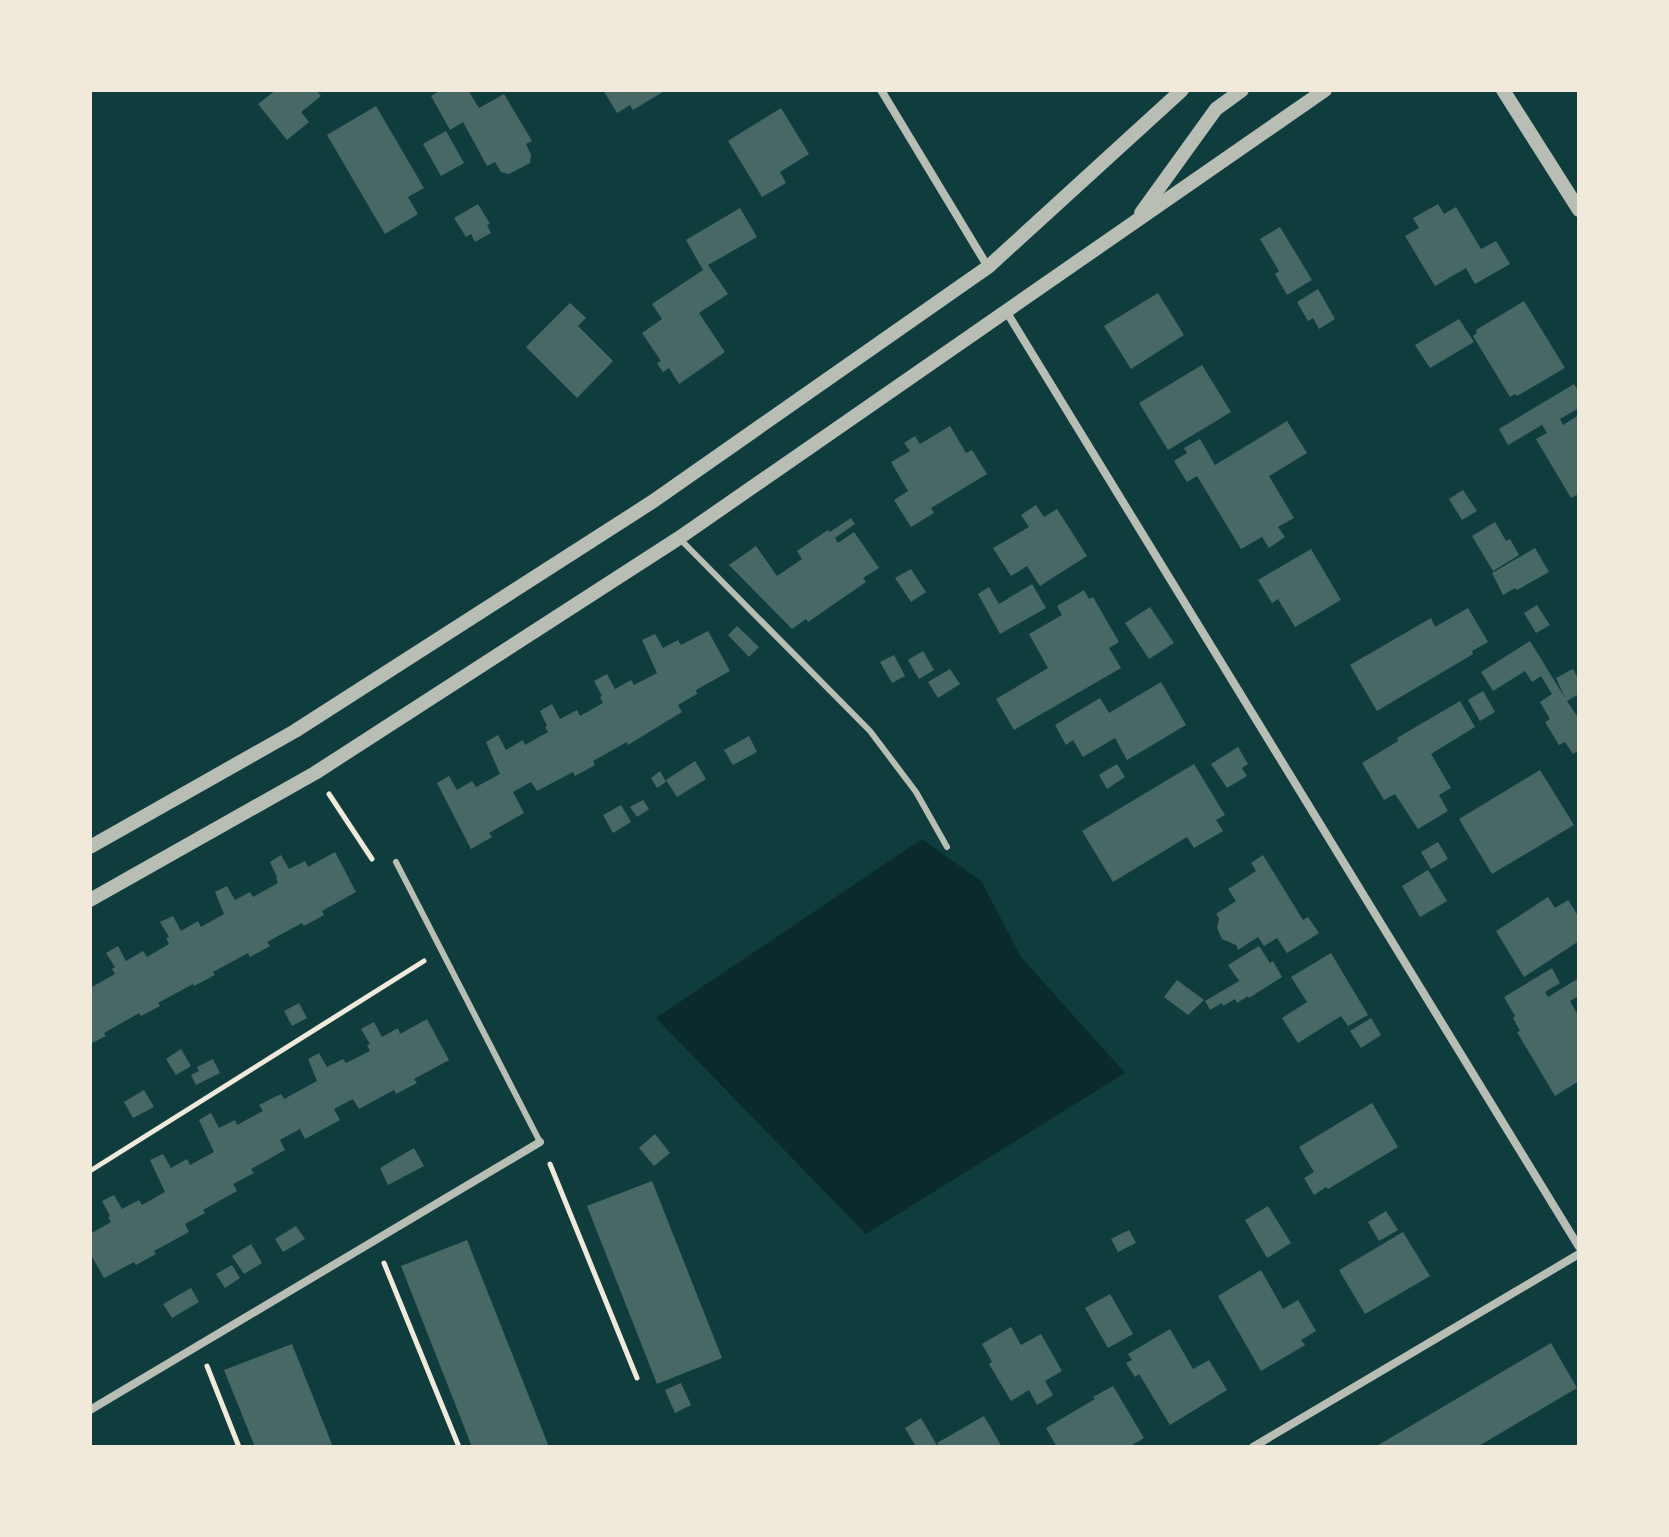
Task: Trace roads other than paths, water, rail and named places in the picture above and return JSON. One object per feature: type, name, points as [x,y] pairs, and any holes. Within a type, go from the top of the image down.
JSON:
[{"type":"street","points":[[881,90],[988,267]]},
{"type":"street","points":[[90,847],[295,731],[652,502],[988,267],[1182,90]]},
{"type":"street","points":[[1134,223],[1216,109],[1242,90]]},
{"type":"street","points":[[90,900],[315,773],[679,538],[1325,90]]},
{"type":"street","points":[[1503,90],[1579,210]]},
{"type":"street","points":[[1006,311],[1579,1247]]},
{"type":"street","points":[[90,1410],[540,1142]]},
{"type":"street","points":[[1253,1447],[1579,1254]]},
{"type":"lane","points":[[679,538],[870,731],[916,792],[947,847]]},
{"type":"lane","points":[[396,862],[540,1142]]},
{"type":"water","points":[[922,839],[981,881],[1021,957],[1125,1073],[866,1234],[656,1018]]}]
